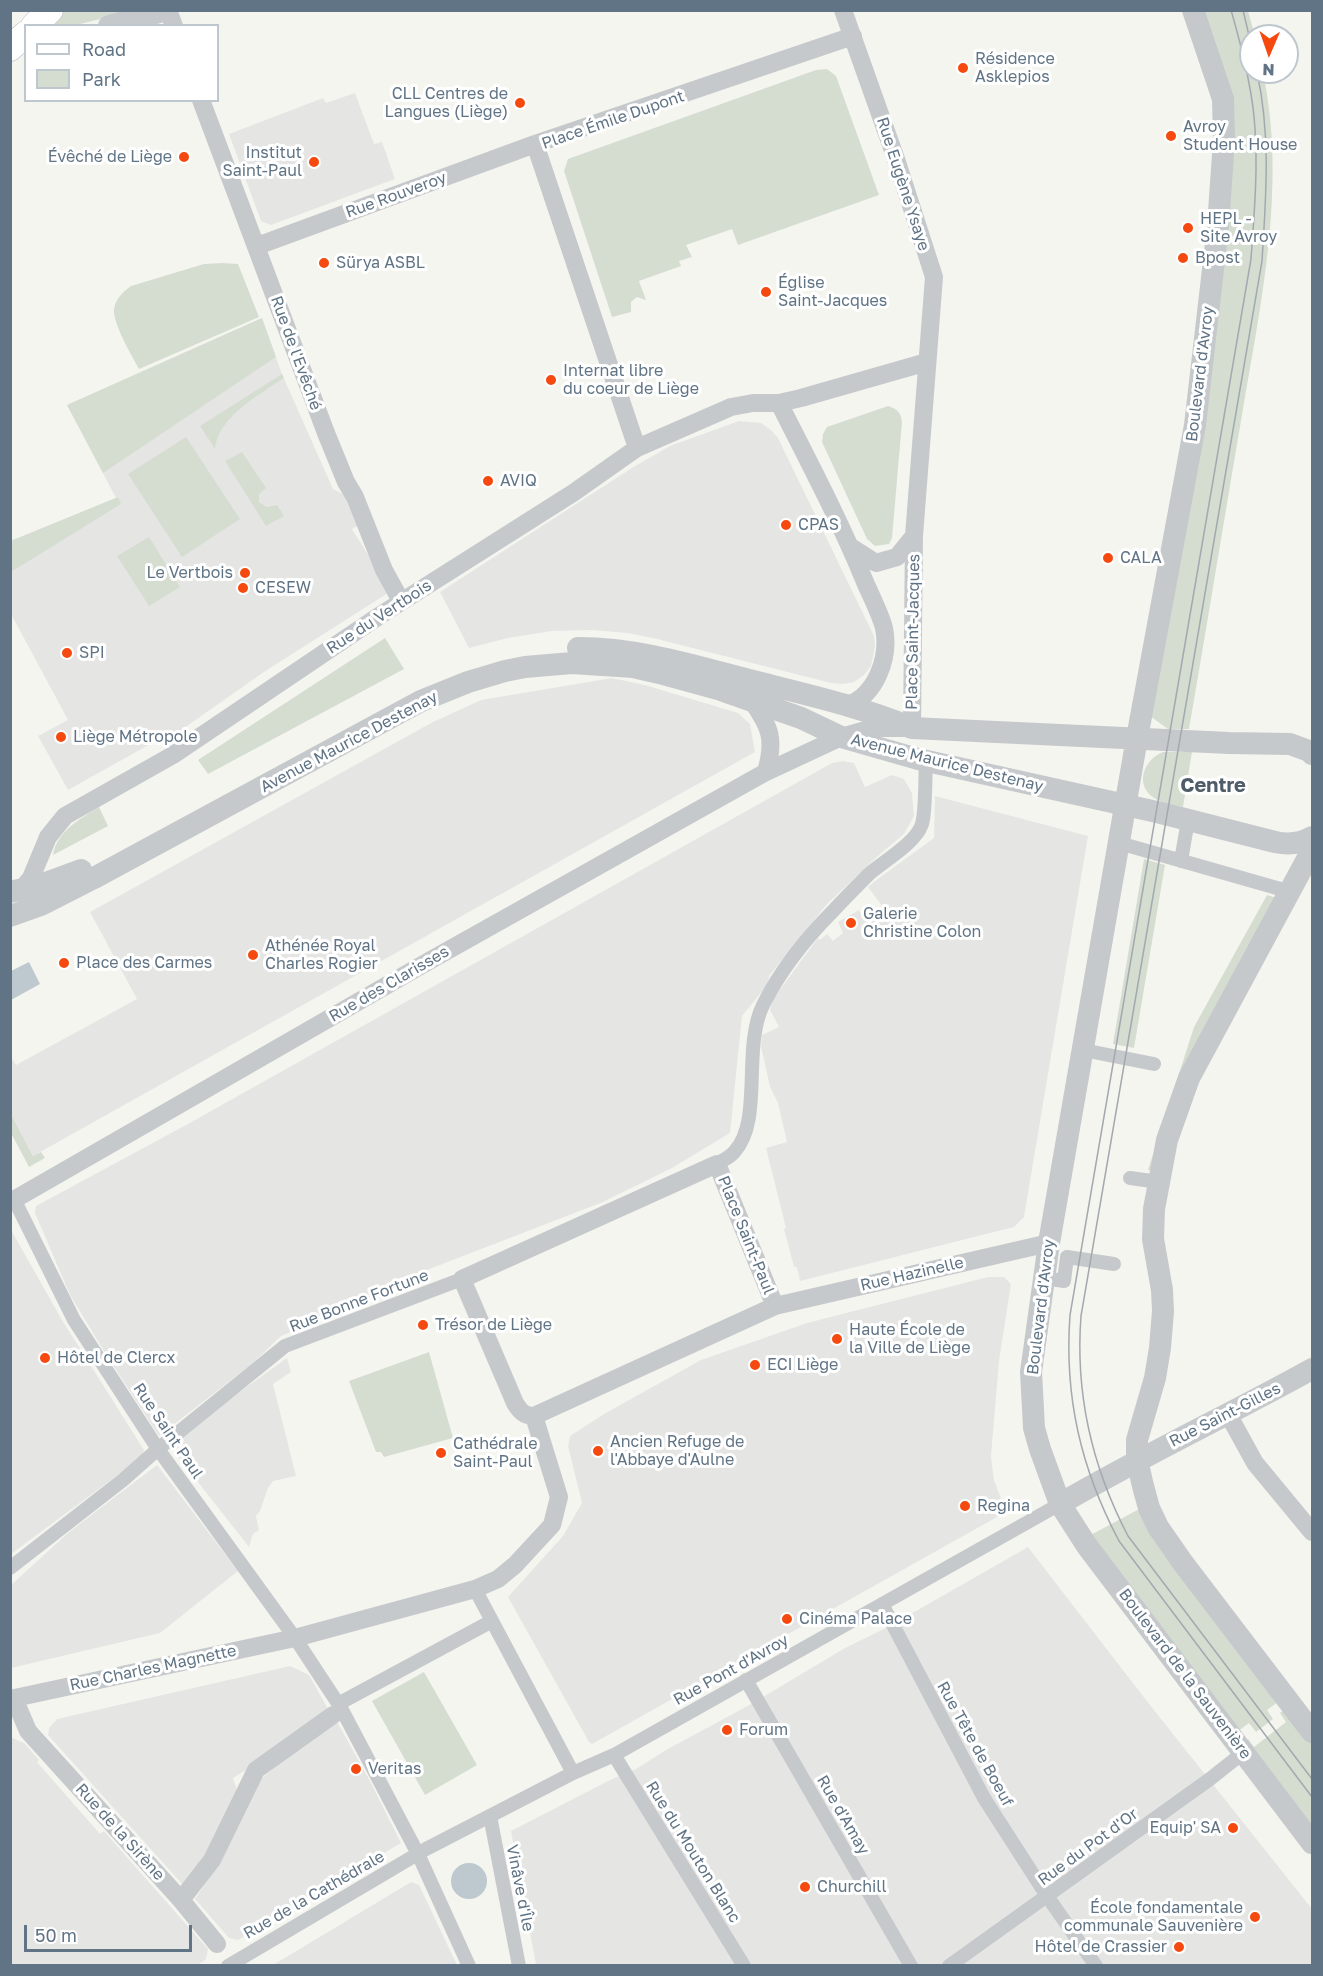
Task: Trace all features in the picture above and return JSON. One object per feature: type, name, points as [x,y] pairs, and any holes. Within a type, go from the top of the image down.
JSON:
[{"type":"main road","points":[[36,24],[50,10]]},
{"type":"main road","points":[[10,50],[24,36]]},
{"type":"street","points":[[116,24],[168,10]]},
{"type":"street","name":"Rue Eugène Ysaye","points":[[843,10],[896,159],[934,277],[927,362]]},
{"type":"street","name":"Boulevard d'Avroy","points":[[1060,1504],[1034,1428],[1031,1372],[1049,1243],[1137,738],[1195,425],[1222,180],[1223,99],[1193,10]]},
{"type":"street","name":"Place Émile Dupont","points":[[637,448],[535,144],[853,36]]},
{"type":"street","name":"Rue de l'Evêché","points":[[202,102],[326,434],[346,482],[355,497],[384,570],[401,601]]},
{"type":"street","name":"Rue Rouveroy","points":[[257,246],[535,144]]},
{"type":"street","points":[[779,403],[927,362]]},
{"type":"street","name":"Place Saint-Jacques","points":[[912,728],[914,537],[927,362]]},
{"type":"street","name":"Rue du Vertbois","points":[[16,891],[31,878],[48,837],[65,816],[173,755],[401,601],[573,493],[637,448],[731,407],[753,403],[779,403]]},
{"type":"street","name":"Place Saint-Jacques","points":[[779,403],[851,547],[884,628],[882,663],[875,682],[858,702],[848,705]]},
{"type":"street","name":"Place Saint-Jacques","points":[[851,547],[876,563],[897,557],[914,537]]},
{"type":"street","name":"Avenue Maurice Destenay","points":[[16,891],[84,869],[436,680],[471,666],[510,655],[559,648],[608,649],[637,653],[848,705],[912,728],[1137,738]]},
{"type":"street","name":"Avenue Maurice Destenay","points":[[10,916],[41,905],[94,878],[421,701],[488,676],[547,664],[600,664],[633,667],[658,673],[801,718],[841,737],[926,760],[1126,805]]},
{"type":"street","points":[[752,701],[765,721],[772,742],[772,753],[766,772]]},
{"type":"street","name":"Rue des Clarisses","points":[[12,1200],[429,960],[766,772],[841,737],[873,728],[912,728]]},
{"type":"street","points":[[1137,738],[1290,744],[1311,748]]},
{"type":"street","points":[[717,1164],[735,1152],[744,1138],[751,1105],[752,1049],[755,1028],[763,1005],[794,958],[831,912],[870,873],[914,838],[921,825],[926,760]]},
{"type":"street","points":[[1126,805],[1287,844],[1300,843],[1312,837]]},
{"type":"street","points":[[1181,861],[1188,820]]},
{"type":"street","points":[[1119,843],[1291,892]]},
{"type":"street","points":[[1312,850],[1189,1078],[1167,1140],[1154,1209],[1153,1239],[1162,1290],[1163,1311],[1155,1378],[1137,1440],[1137,1460],[1149,1508],[1158,1527],[1312,1732]]},
{"type":"street","points":[[1083,1050],[1154,1064]]},
{"type":"street","name":"Place Saint-Paul","points":[[462,1279],[717,1164],[775,1306],[534,1416]]},
{"type":"street","points":[[1130,1178],[1159,1182]]},
{"type":"street","name":"Rue Saint Paul","points":[[12,1200],[74,1320],[158,1449],[295,1638],[418,1854]]},
{"type":"street","name":"Rue Hazinelle","points":[[775,1306],[1049,1243]]},
{"type":"street","points":[[1044,1278],[1064,1281],[1067,1257],[1114,1264]]},
{"type":"street","points":[[462,1279],[515,1403],[526,1416],[534,1416]]},
{"type":"street","name":"Rue Bonne Fortune","points":[[10,1568],[123,1480],[285,1346],[462,1279]]},
{"type":"street","name":"Rue Saint-Gilles","points":[[1137,1460],[1312,1369]]},
{"type":"street","points":[[1228,1414],[1255,1463],[1312,1532]]},
{"type":"street","name":"Rue Charles Magnette","points":[[12,1699],[295,1638],[475,1589],[498,1579],[515,1565],[552,1524],[560,1497],[534,1416]]},
{"type":"street","points":[[1060,1504],[1137,1460]]},
{"type":"street","name":"Rue Pont d'Avroy","points":[[490,1816],[573,1773],[614,1755],[1060,1504]]},
{"type":"street","name":"Boulevard de la Sauvenière","points":[[1060,1504],[1087,1546],[1312,1843]]},
{"type":"street","points":[[475,1589],[573,1773]]},
{"type":"street","name":"Rue Tête de Boeuf","points":[[882,1604],[984,1798],[1047,1896],[1096,1965]]},
{"type":"street","points":[[181,1900],[212,1860],[256,1770],[337,1709],[492,1621]]},
{"type":"street","name":"Rue d'Amay","points":[[746,1680],[911,1965]]},
{"type":"street","name":"Rue de la Sirène","points":[[12,1699],[28,1731],[181,1900],[218,1944],[230,1964]]},
{"type":"street","name":"Rue du Pot d'Or","points":[[949,1965],[1210,1779],[1244,1752]]},
{"type":"street","name":"Rue du Mouton Blanc","points":[[614,1755],[744,1965]]},
{"type":"street","name":"Rue de la Cathédrale","points":[[230,1964],[418,1854],[490,1816]]},
{"type":"street","name":"Vinâve d'Île","points":[[490,1816],[519,1965]]},
{"type":"street","points":[[418,1854],[469,1965]]},
{"type":"shaded area","name":"Institut Saint-Paul","points":[[355,93],[374,144],[382,142],[395,179],[271,225],[261,221],[229,134],[323,98],[326,103]]},
{"type":"shaded area","points":[[262,318],[282,374],[333,489],[348,497],[359,525],[352,529],[380,574],[388,593],[264,672],[177,733],[154,742],[68,790],[38,736],[68,720],[11,614],[10,541],[116,498],[67,405]]},
{"type":"shaded area","points":[[739,421],[761,423],[778,438],[874,636],[875,647],[871,666],[864,675],[854,682],[831,683],[657,639],[593,630],[552,631],[508,638],[469,648],[440,592],[635,466],[670,446]]},
{"type":"shaded area","name":"Athénée Royal Charles Rogier","points":[[612,678],[645,685],[738,713],[750,724],[755,752],[33,1156],[11,1114],[10,1056],[16,1065],[137,999],[90,912],[431,723],[481,700]]},
{"type":"shaded area","points":[[843,761],[854,763],[865,787],[892,775],[904,779],[912,793],[914,816],[904,834],[827,904],[769,976],[768,984],[742,1016],[730,1133],[672,1168],[603,1202],[427,1270],[427,1273],[383,1293],[281,1336],[253,1363],[159,1436],[70,1295],[35,1213],[36,1206],[186,1125],[832,763]]},
{"type":"shaded area","points":[[935,796],[1088,836],[1024,1217],[1014,1227],[800,1281],[784,1229],[786,1228],[766,1148],[787,1142],[778,1103],[770,1087],[761,1046],[762,1035],[779,1027],[770,1010],[773,999],[818,938],[820,940],[827,934],[833,941],[843,933],[838,922],[859,910],[861,914],[882,906],[868,887],[934,838]]},
{"type":"shaded area","points":[[29,962],[40,984],[11,1000],[11,971]]},
{"type":"shaded area","points":[[10,1228],[62,1320],[144,1450],[142,1457],[11,1554]]},
{"type":"shaded area","points":[[988,1277],[1004,1277],[1011,1284],[999,1361],[991,1456],[994,1480],[1006,1512],[592,1744],[589,1742],[508,1597],[563,1536],[582,1503],[568,1446],[570,1436],[604,1414],[701,1360],[807,1323]]},
{"type":"shaded area","points":[[287,1358],[291,1372],[273,1384],[296,1476],[273,1481],[268,1488],[256,1516],[259,1530],[253,1534],[249,1547],[172,1449],[172,1446],[202,1419]]},
{"type":"shaded area","points":[[157,1465],[238,1571],[160,1633],[11,1668],[10,1586],[69,1532]]},
{"type":"shaded area","points":[[1028,1547],[1312,1909],[1312,1965],[536,1965],[511,1831],[636,1769],[845,1648],[888,1627]]},
{"type":"shaded area","points":[[290,1666],[309,1675],[328,1709],[254,1765],[233,1778],[237,1790],[205,1862],[183,1885],[48,1735],[49,1728],[57,1719]]},
{"type":"shaded area","points":[[336,1720],[401,1843],[238,1940],[229,1938],[195,1899],[214,1870],[252,1791],[263,1777]]},
{"type":"shaded area","points":[[10,1737],[24,1743],[39,1760],[37,1762],[100,1834],[104,1831],[208,1949],[206,1959],[196,1966],[11,1965]]},
{"type":"shaded area","points":[[469,1863],[482,1868],[487,1881],[482,1894],[469,1899],[456,1894],[451,1881],[456,1868]]},
{"type":"shaded area","points":[[411,1882],[419,1885],[457,1965],[273,1965]]},
{"type":"green space","points":[[63,11],[133,11],[80,24],[54,24],[52,21]]},
{"type":"green space","points":[[1197,11],[1248,11],[1252,24],[1239,24],[1239,84],[1265,84],[1273,158],[1272,201],[1269,244],[1257,330],[1189,729],[1168,729],[1143,711],[1226,181]]},
{"type":"green space","points":[[827,69],[836,76],[879,195],[738,245],[732,229],[686,245],[692,257],[679,261],[681,266],[639,281],[646,300],[637,297],[631,302],[631,312],[612,317],[564,171],[568,159],[816,70]]},
{"type":"green space","points":[[204,264],[238,264],[259,317],[139,369],[115,319],[115,305],[124,291],[131,286]]},
{"type":"green space","points":[[262,318],[276,357],[103,473],[67,405]]},
{"type":"green space","points":[[282,374],[284,378],[252,399],[232,417],[218,437],[215,449],[200,426]]},
{"type":"green space","points":[[888,406],[898,411],[902,422],[892,538],[889,544],[875,546],[867,539],[822,442],[827,427]]},
{"type":"green space","points":[[186,437],[240,519],[182,557],[128,474]]},
{"type":"green space","points":[[242,452],[266,488],[259,494],[259,502],[266,507],[277,505],[284,516],[266,526],[225,461]]},
{"type":"green space","points":[[118,497],[121,504],[11,572],[11,541]]},
{"type":"green space","points":[[149,537],[180,587],[149,606],[117,556]]},
{"type":"green space","points":[[385,638],[404,669],[208,774],[198,760]]},
{"type":"green space","points":[[1163,752],[1192,752],[1183,807],[1157,800],[1148,793],[1144,786],[1144,773],[1147,766],[1156,755]]},
{"type":"green space","points":[[99,807],[108,826],[53,855],[64,832]]},
{"type":"green space","points":[[1144,859],[1165,865],[1134,1048],[1113,1044]]},
{"type":"green space","points":[[1267,895],[1286,901],[1189,1078],[1161,1172],[1148,1170],[1194,1027]]},
{"type":"green space","points":[[11,1114],[33,1156],[41,1152],[45,1158],[29,1167],[11,1133]]},
{"type":"green space","points":[[429,1352],[453,1438],[384,1457],[381,1452],[376,1452],[349,1381]]},
{"type":"green space","points":[[1143,1507],[1282,1699],[1267,1710],[1273,1719],[1256,1732],[1249,1723],[1233,1735],[1085,1538]]},
{"type":"green space","points":[[424,1672],[477,1765],[425,1795],[372,1701]]},
{"type":"green space","points":[[1288,1707],[1312,1739],[1312,1838],[1241,1745],[1248,1739],[1254,1747],[1286,1722],[1280,1713]]},
{"type":"tram line","points":[[1231,10],[1246,69],[1254,114],[1256,178],[1251,259],[1070,1315],[1070,1375],[1073,1404],[1085,1459],[1094,1487],[1119,1541],[1312,1797]]},
{"type":"tram line","points":[[1243,10],[1246,24]]},
{"type":"tram line","points":[[1259,84],[1266,143],[1262,261],[1081,1316],[1080,1345],[1084,1402],[1096,1457],[1115,1510],[1128,1536],[1312,1779]]},
{"type":"place","name":"Résidence Asklepios","points":[[963,68]]},
{"type":"place","name":"CLL Centres de Langues (Liège)","points":[[520,103]]},
{"type":"place","name":"Avroy Student House","points":[[1171,136]]},
{"type":"place","name":"Évêché de Liège","points":[[184,157]]},
{"type":"place","name":"Institut Saint-Paul","points":[[314,162]]},
{"type":"place","name":"HEPL - Site Avroy","points":[[1188,228]]},
{"type":"place","name":"Bpost","points":[[1183,258]]},
{"type":"place","name":"Sürya ASBL","points":[[324,263]]},
{"type":"place","name":"Église Saint-Jacques","points":[[766,292]]},
{"type":"place","name":"Internat libre du coeur de Liège","points":[[551,380]]},
{"type":"place","name":"AVIQ","points":[[488,481]]},
{"type":"place","name":"CPAS","points":[[786,525]]},
{"type":"place","name":"CALA","points":[[1108,558]]},
{"type":"place","name":"Le Vertbois","points":[[245,573]]},
{"type":"place","name":"CESEW","points":[[243,588]]},
{"type":"place","name":"SPI","points":[[67,653]]},
{"type":"place","name":"Liège Métropole","points":[[61,737]]},
{"type":"place","name":"Galerie Christine Colon","points":[[851,923]]},
{"type":"place","name":"Athénée Royal Charles Rogier","points":[[253,955]]},
{"type":"place","name":"Place des Carmes","points":[[64,963]]},
{"type":"place","name":"Trésor de Liège","points":[[423,1325]]},
{"type":"place","name":"Haute École de la Ville de Liège","points":[[837,1339]]},
{"type":"place","name":"Hôtel de Clercx","points":[[45,1358]]},
{"type":"place","name":"ECI Liège","points":[[755,1365]]},
{"type":"place","name":"Ancien Refuge de l'Abbaye d'Aulne","points":[[598,1451]]},
{"type":"place","name":"Cathédrale Saint-Paul","points":[[441,1453]]},
{"type":"place","name":"Regina","points":[[965,1506]]},
{"type":"place","name":"Cinéma Palace","points":[[787,1619]]},
{"type":"place","name":"Forum","points":[[727,1730]]},
{"type":"place","name":"Veritas","points":[[356,1769]]},
{"type":"place","name":"Equip' SA","points":[[1233,1828]]},
{"type":"place","name":"Churchill","points":[[805,1887]]},
{"type":"place","name":"École fondamentale communale Sauvenière","points":[[1255,1917]]},
{"type":"place","name":"Hôtel de Crassier","points":[[1179,1947]]},
{"type":"district","name":"Centre","points":[[1213,786]]}]
